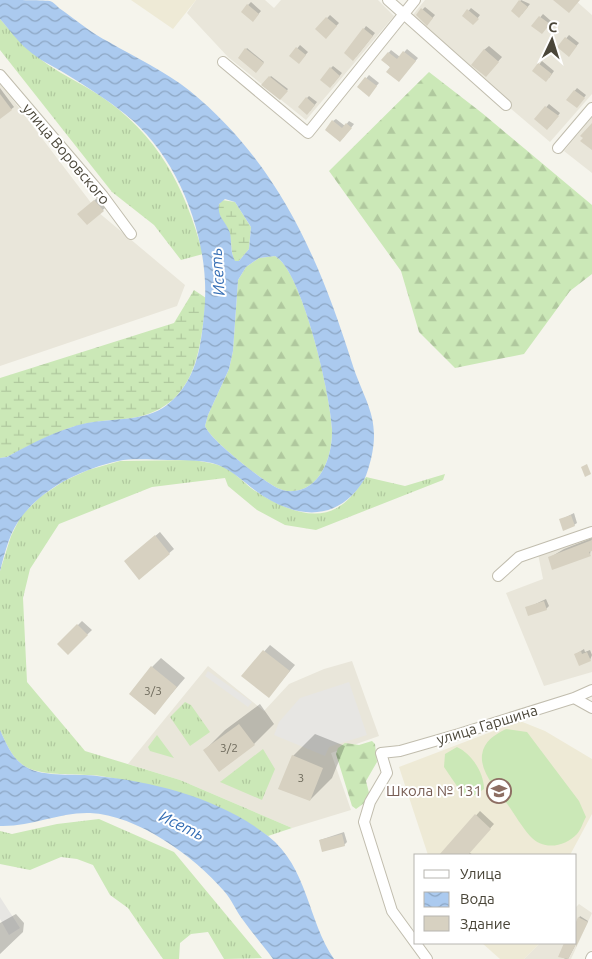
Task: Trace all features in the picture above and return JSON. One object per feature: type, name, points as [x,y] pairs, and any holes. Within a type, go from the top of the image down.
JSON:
[{"type":"street","points":[[388,0],[506,105]]},
{"type":"street","points":[[223,62],[308,133],[415,0]]},
{"type":"street","name":"улица Воровского","points":[[0,75],[103,196],[131,234]]},
{"type":"street","points":[[558,148],[592,108]]},
{"type":"street","points":[[498,576],[518,556],[592,532]]},
{"type":"street","name":"улица Гаршина","points":[[414,942],[392,911],[364,822],[370,802],[387,773],[381,753],[400,751],[460,734],[574,698],[592,690]]},
{"type":"street","points":[[574,698],[592,708]]},
{"type":"street","name":"улица Гаршина","points":[[415,944],[426,959]]},
{"type":"shaded area","points":[[131,0],[196,0],[173,29]]},
{"type":"shaded area","points":[[196,0],[265,0],[274,8],[281,0],[378,0],[394,16],[306,120],[228,57],[187,13]]},
{"type":"shaded area","points":[[425,0],[575,0],[592,15],[592,94],[550,142],[408,21]]},
{"type":"shaded area","points":[[0,83],[98,212],[185,285],[177,306],[0,366]]},
{"type":"shaded area","points":[[592,117],[592,173],[564,151]]},
{"type":"shaded area","points":[[592,536],[592,672],[544,686],[506,593],[543,579],[538,554]]},
{"type":"shaded area","points":[[352,661],[379,736],[331,753],[351,810],[292,828],[180,780],[128,764],[208,666],[264,711],[289,684],[324,669]]},
{"type":"shaded area","points":[[208,671],[252,702],[248,707],[205,676]]},
{"type":"shaded area","points":[[349,682],[367,735],[329,747],[325,756],[274,735],[279,722],[300,698]]},
{"type":"shaded area","name":"Школа № 131","points":[[520,721],[545,731],[592,759],[592,814],[571,854],[428,854],[399,767]]},
{"type":"shaded area","points":[[0,897],[20,928],[9,935],[0,919]]},
{"type":"shaded area","points":[[579,904],[592,913],[571,959],[524,959],[539,944],[577,944],[577,906]]},
{"type":"shaded area","points":[[483,944],[539,944],[524,959],[500,959]]},
{"type":"green space","points":[[0,19],[40,59],[99,95],[120,110],[138,127],[153,145],[178,185],[196,230],[203,254],[181,260],[154,225],[112,192],[0,50]]},
{"type":"green space","points":[[429,72],[482,113],[592,205],[592,274],[570,291],[524,354],[455,368],[419,332],[401,271],[329,171]]},
{"type":"green space","points":[[222,200],[235,202],[251,227],[249,249],[239,261],[234,261],[229,233],[218,213]]},
{"type":"green space","points":[[275,256],[285,266],[305,308],[321,363],[332,429],[332,440],[327,461],[316,480],[298,490],[287,491],[273,486],[260,477],[221,445],[208,432],[205,426],[208,415],[229,369],[233,351],[238,280],[246,267],[259,258]]},
{"type":"green space","points":[[194,290],[206,298],[202,333],[194,368],[176,396],[163,407],[145,415],[92,422],[74,427],[45,438],[7,457],[0,458],[0,378],[174,323]]},
{"type":"green space","points":[[194,460],[224,467],[251,488],[271,500],[282,506],[306,513],[329,511],[340,506],[351,497],[366,477],[405,486],[445,474],[443,480],[316,530],[285,525],[257,510],[228,486],[225,478],[152,487],[59,524],[30,569],[23,598],[27,682],[85,751],[180,780],[292,828],[268,836],[228,813],[188,797],[146,785],[101,776],[43,772],[26,767],[17,760],[0,730],[0,571],[11,536],[21,516],[40,497],[64,481],[88,470],[120,461]]},
{"type":"green space","points":[[185,702],[191,705],[210,732],[190,746],[170,717]]},
{"type":"green space","points":[[506,729],[527,732],[579,801],[586,817],[578,832],[566,842],[554,846],[535,841],[524,829],[487,775],[482,762],[483,750],[490,739]]},
{"type":"green space","points":[[157,735],[174,758],[150,751],[148,747]]},
{"type":"green space","points":[[372,741],[375,744],[377,762],[366,781],[369,793],[367,801],[356,809],[352,806],[336,754],[338,748],[345,743],[359,745]]},
{"type":"green space","points":[[457,747],[468,754],[482,777],[484,789],[473,796],[463,795],[444,767],[445,754]]},
{"type":"green space","points":[[263,749],[275,769],[262,800],[220,782]]},
{"type":"green space","points":[[99,819],[174,852],[262,958],[224,959],[208,932],[191,934],[180,943],[179,959],[163,959],[128,908],[110,895],[93,865],[77,859],[61,857],[30,870],[0,864],[0,831],[12,834],[57,824]]},
{"type":"water","name":"Исеть","points":[[0,0],[40,0],[52,2],[96,34],[161,71],[190,91],[221,119],[248,149],[271,181],[292,215],[325,286],[373,420],[374,444],[366,475],[354,493],[343,503],[331,509],[305,512],[277,504],[226,469],[212,463],[185,460],[137,459],[118,461],[105,464],[66,480],[43,495],[32,505],[15,527],[8,542],[0,571],[0,458],[7,457],[66,429],[97,421],[139,417],[167,405],[185,386],[199,352],[203,327],[205,287],[203,260],[197,232],[177,178],[162,154],[145,132],[125,114],[88,88],[32,54],[0,19]],"holes":[[[225,199],[235,202],[251,227],[249,249],[239,261],[235,261],[233,258],[230,233],[219,213],[219,204]],[[275,256],[285,266],[305,308],[321,364],[332,429],[332,440],[327,461],[316,480],[298,490],[287,491],[273,486],[260,477],[221,445],[208,432],[205,426],[208,415],[229,369],[233,351],[238,280],[246,267],[259,258]]]},
{"type":"water","name":"Исеть","points":[[0,730],[17,760],[26,767],[42,773],[89,775],[165,788],[209,802],[250,823],[268,836],[292,863],[300,879],[318,929],[334,959],[273,959],[241,917],[227,894],[212,878],[181,851],[145,829],[127,821],[108,815],[79,813],[11,826],[0,826]]},
{"type":"building","points":[[519,0],[528,7],[519,18],[511,11]]},
{"type":"building","points":[[553,0],[580,0],[569,13]]},
{"type":"building","points":[[247,4],[259,14],[253,22],[241,12]]},
{"type":"building","points":[[421,8],[433,18],[427,26],[416,15]]},
{"type":"building","points":[[467,9],[479,19],[473,25],[462,16]]},
{"type":"building","points":[[539,16],[550,24],[542,34],[531,26]]},
{"type":"building","points":[[326,17],[337,26],[326,39],[315,29]]},
{"type":"building","points":[[363,28],[373,36],[353,61],[344,53]]},
{"type":"building","points":[[565,37],[577,46],[569,57],[557,47]]},
{"type":"building","points":[[296,47],[306,55],[299,64],[289,56]]},
{"type":"building","points":[[245,48],[264,63],[256,73],[238,58]]},
{"type":"building","points":[[484,49],[499,62],[486,77],[471,65]]},
{"type":"building","points":[[403,51],[416,61],[399,82],[386,72],[390,67],[381,60],[388,52],[397,59]]},
{"type":"building","points":[[538,63],[552,74],[546,82],[532,71]]},
{"type":"building","points":[[330,67],[340,76],[330,88],[320,80]]},
{"type":"building","points":[[269,76],[288,91],[280,100],[261,85]]},
{"type":"building","points":[[365,77],[377,86],[369,97],[357,87]]},
{"type":"building","points":[[574,90],[585,98],[577,108],[566,100]]},
{"type":"building","points":[[0,94],[12,110],[0,119]]},
{"type":"building","points":[[306,97],[315,105],[307,115],[298,107]]},
{"type":"building","points":[[545,106],[559,116],[547,130],[534,119]]},
{"type":"building","points":[[332,120],[342,128],[346,123],[352,128],[340,142],[325,130]]},
{"type":"building","points":[[592,123],[592,150],[580,141],[583,138],[580,136]]},
{"type":"building","points":[[94,200],[104,211],[87,225],[77,214]]},
{"type":"building","points":[[587,464],[591,474],[585,477],[581,467]]},
{"type":"building","points":[[571,515],[575,526],[563,531],[559,519]]},
{"type":"building","points":[[155,535],[170,554],[139,580],[124,561]]},
{"type":"building","points":[[592,540],[592,551],[589,552],[591,556],[552,570],[548,557]]},
{"type":"building","points":[[544,601],[547,610],[528,616],[525,607]]},
{"type":"building","points":[[77,624],[88,635],[68,655],[57,644]]},
{"type":"building","points":[[263,650],[290,671],[269,698],[241,676]]},
{"type":"building","points":[[581,651],[582,654],[587,652],[591,661],[579,666],[574,654]]},
{"type":"building","points":[[151,666],[177,687],[155,715],[129,694]]},
{"type":"building","points":[[239,724],[255,745],[219,772],[203,750]]},
{"type":"building","points":[[292,755],[323,768],[310,801],[278,789]]},
{"type":"building","points":[[475,814],[491,829],[469,854],[440,854]]},
{"type":"building","points":[[342,834],[345,846],[322,852],[319,840]]},
{"type":"building","points":[[578,917],[588,922],[576,947],[577,944]]},
{"type":"building","points":[[564,944],[576,944],[568,959],[558,957]]},
{"type":"place","name":"Школа № 131","points":[[499,791]]}]
